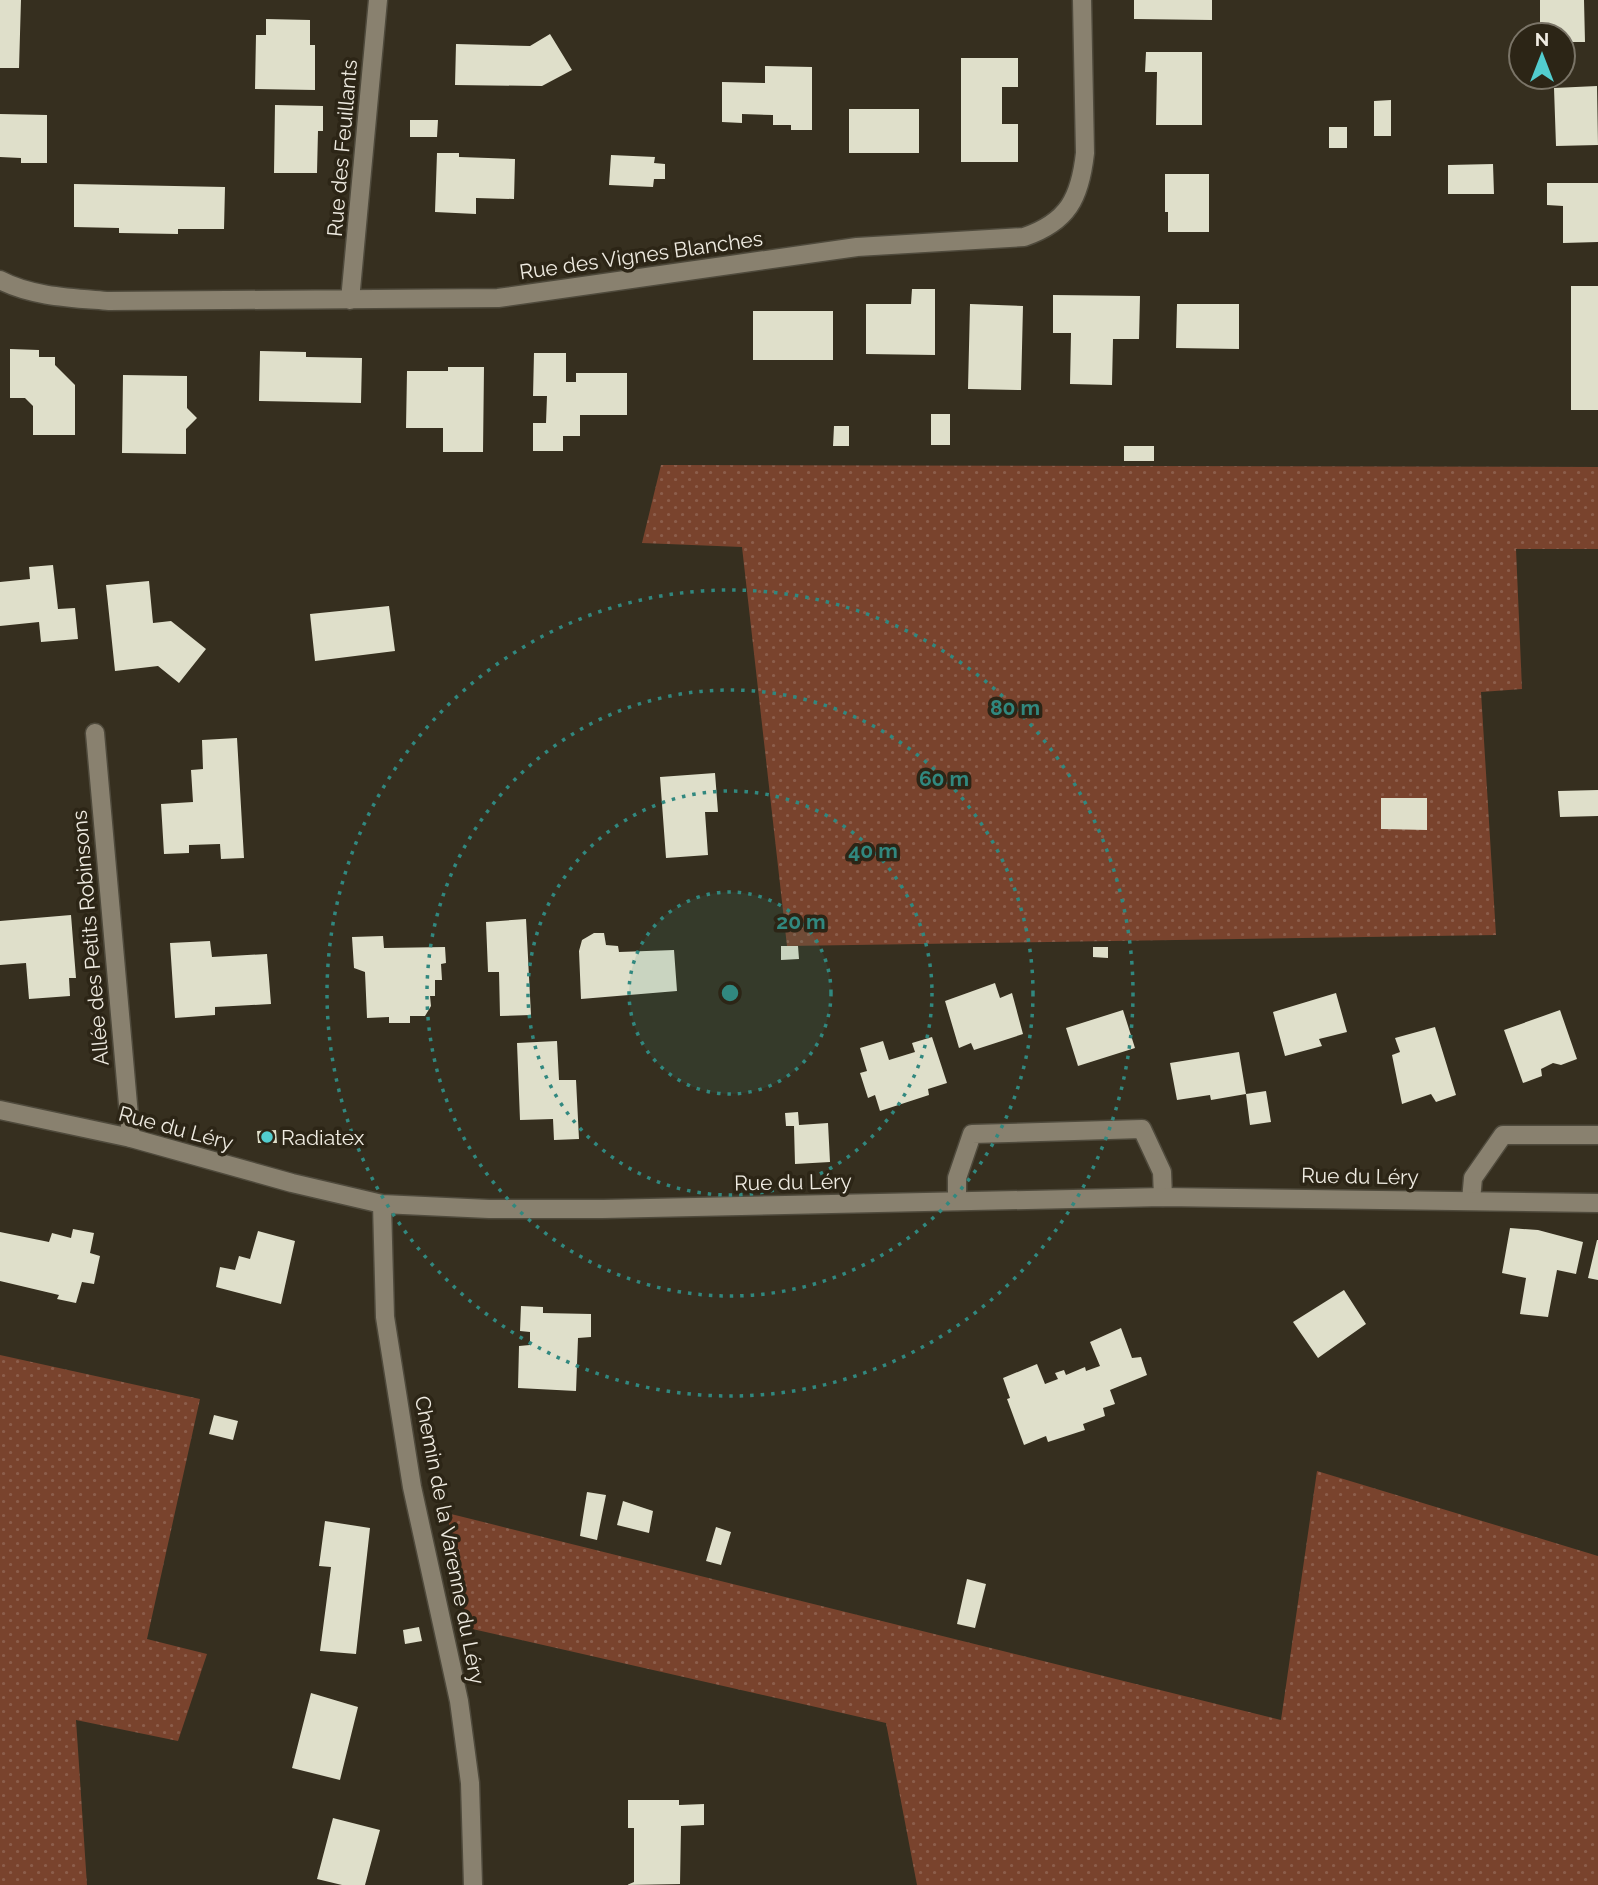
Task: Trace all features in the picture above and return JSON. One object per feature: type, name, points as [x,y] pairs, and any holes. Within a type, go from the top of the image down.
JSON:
[{"type":"street","name":"Rue des Feuillants","points":[[351,300],[378,0]]},
{"type":"street","name":"Rue des Vignes Blanches","points":[[0,280],[61,297],[109,301],[498,298],[857,247],[1013,238],[1045,230],[1074,200],[1083,177],[1083,0]]},
{"type":"street","name":"Allée des Petits Robinsons","points":[[95,733],[131,1138]]},
{"type":"street","name":"Rue du Léry","points":[[0,1110],[131,1138],[292,1183],[382,1204],[489,1209],[603,1209],[1163,1197],[1598,1203]]},
{"type":"street","points":[[957,1201],[957,1178],[972,1134],[1142,1129],[1162,1172],[1163,1197]]},
{"type":"street","points":[[1471,1200],[1473,1178],[1503,1135],[1598,1135]]},
{"type":"street","name":"Chemin de la Varenne du Léry","points":[[382,1204],[385,1317],[412,1487],[459,1701],[470,1783],[473,1885]]},
{"type":"shaded area","points":[[661,465],[1598,467],[1598,549],[1516,549],[1522,689],[1481,692],[1496,935],[787,946],[742,547],[642,543]]},
{"type":"shaded area","points":[[0,1355],[200,1399],[147,1639],[207,1654],[178,1741],[76,1720],[87,1885],[0,1885]]},
{"type":"shaded area","points":[[1317,1471],[1598,1556],[1598,1885],[917,1885],[886,1723],[468,1628],[447,1513],[1281,1720]]},
{"type":"building","points":[[0,0],[21,0],[19,68],[0,68]]},
{"type":"building","points":[[1134,0],[1212,0],[1212,20],[1134,19]]},
{"type":"building","points":[[1540,0],[1584,0],[1585,42],[1577,42],[1577,21],[1540,21]]},
{"type":"building","points":[[266,19],[310,20],[310,45],[315,45],[315,90],[255,89],[256,35],[266,35]]},
{"type":"building","points":[[550,34],[572,70],[542,86],[455,85],[456,44],[530,46]]},
{"type":"building","points":[[1146,52],[1202,52],[1202,125],[1156,125],[1157,72],[1145,72]]},
{"type":"building","points":[[961,58],[1018,58],[1018,87],[1002,87],[1002,124],[1018,124],[1018,162],[961,162]]},
{"type":"building","points":[[765,66],[812,67],[812,130],[791,130],[791,125],[773,125],[773,115],[742,114],[742,123],[722,122],[722,82],[765,83]]},
{"type":"building","points":[[1597,86],[1598,145],[1556,146],[1554,91],[1577,91],[1577,87]]},
{"type":"building","points":[[1391,100],[1391,136],[1374,136],[1374,101]]},
{"type":"building","points":[[275,105],[323,106],[323,131],[318,131],[317,173],[274,173]]},
{"type":"building","points":[[849,109],[919,109],[919,153],[849,153]]},
{"type":"building","points":[[0,114],[47,115],[47,163],[21,163],[21,158],[0,157]]},
{"type":"building","points":[[410,120],[438,120],[437,137],[410,137]]},
{"type":"building","points":[[1329,127],[1347,127],[1347,148],[1329,148]]},
{"type":"building","points":[[437,153],[459,153],[459,157],[515,159],[514,199],[476,198],[476,214],[435,212]]},
{"type":"building","points":[[611,155],[655,157],[654,163],[665,164],[665,179],[654,179],[653,187],[609,185]]},
{"type":"building","points":[[1493,164],[1494,194],[1448,194],[1448,165]]},
{"type":"building","points":[[1165,174],[1209,174],[1209,232],[1168,232]]},
{"type":"building","points":[[1547,183],[1598,183],[1598,242],[1563,243],[1563,206],[1547,205]]},
{"type":"building","points":[[74,184],[225,187],[224,229],[178,229],[178,234],[119,233],[119,228],[74,227]]},
{"type":"building","points":[[1571,286],[1598,286],[1598,410],[1571,410]]},
{"type":"building","points":[[912,289],[935,289],[935,355],[866,354],[866,304],[911,304]]},
{"type":"building","points":[[1053,295],[1140,296],[1139,339],[1113,339],[1112,385],[1070,384],[1071,333],[1053,333]]},
{"type":"building","points":[[970,304],[1023,306],[1021,390],[968,389]]},
{"type":"building","points":[[1177,304],[1239,304],[1239,349],[1176,348]]},
{"type":"building","points":[[753,311],[833,311],[833,360],[753,360]]},
{"type":"building","points":[[10,349],[39,350],[39,357],[55,357],[55,365],[75,385],[75,435],[33,435],[33,406],[25,398],[10,398]]},
{"type":"building","points":[[260,351],[306,352],[306,357],[362,358],[361,403],[259,401]]},
{"type":"building","points":[[534,353],[566,353],[566,382],[576,382],[576,373],[627,373],[627,415],[580,415],[580,436],[563,436],[563,451],[533,451],[533,423],[546,423],[547,396],[533,396]]},
{"type":"building","points":[[448,367],[484,367],[483,452],[443,452],[443,428],[406,428],[407,371],[448,371]]},
{"type":"building","points":[[123,375],[187,376],[187,408],[197,418],[186,429],[186,454],[122,453]]},
{"type":"building","points":[[931,414],[950,414],[950,445],[931,445]]},
{"type":"building","points":[[834,426],[849,426],[849,446],[833,446]]},
{"type":"building","points":[[1124,446],[1154,446],[1154,461],[1124,461]]},
{"type":"building","points":[[53,565],[58,609],[75,608],[78,639],[41,642],[39,622],[0,626],[0,582],[30,579],[29,567]]},
{"type":"building","points":[[149,581],[153,623],[171,621],[206,649],[179,683],[158,666],[115,671],[106,585]]},
{"type":"building","points":[[389,606],[395,651],[315,661],[310,614]]},
{"type":"building","points":[[237,738],[244,858],[221,859],[220,844],[189,845],[189,853],[164,854],[161,804],[193,802],[191,770],[203,769],[202,740]]},
{"type":"building","points":[[715,773],[718,812],[705,812],[708,855],[666,858],[660,777]]},
{"type":"building","points":[[1598,790],[1598,816],[1560,817],[1558,791]]},
{"type":"building","points":[[1381,798],[1427,798],[1427,830],[1381,829]]},
{"type":"building","points":[[71,915],[76,978],[69,978],[70,996],[29,999],[26,963],[0,965],[0,921]]},
{"type":"building","points":[[526,919],[531,1015],[500,1016],[499,972],[488,972],[486,922]]},
{"type":"building","points":[[594,933],[604,933],[606,945],[618,946],[619,952],[674,950],[677,991],[581,999],[579,951],[582,940]]},
{"type":"building","points":[[383,936],[384,948],[445,947],[446,963],[441,964],[442,980],[435,980],[435,996],[430,996],[431,1006],[425,1016],[410,1016],[410,1023],[389,1023],[389,1017],[367,1018],[365,972],[354,968],[352,937]]},
{"type":"building","points":[[210,941],[212,957],[267,954],[271,1004],[215,1007],[215,1015],[175,1018],[170,943]]},
{"type":"building","points":[[781,946],[798,946],[799,959],[781,960]]},
{"type":"building","points":[[1093,947],[1108,947],[1108,958],[1093,957]]},
{"type":"building","points":[[995,983],[1000,998],[1012,993],[1023,1034],[974,1050],[971,1043],[959,1048],[945,1001]]},
{"type":"building","points":[[1336,993],[1347,1032],[1319,1039],[1322,1046],[1285,1056],[1273,1012]]},
{"type":"building","points":[[1123,1010],[1135,1048],[1078,1066],[1066,1028]]},
{"type":"building","points":[[1560,1010],[1577,1059],[1561,1065],[1553,1063],[1541,1069],[1542,1076],[1523,1083],[1504,1030]]},
{"type":"building","points":[[1435,1027],[1456,1095],[1436,1102],[1431,1094],[1402,1104],[1392,1055],[1400,1052],[1395,1038]]},
{"type":"building","points":[[932,1037],[947,1083],[928,1089],[929,1095],[880,1111],[875,1095],[868,1098],[860,1073],[867,1071],[860,1048],[883,1041],[889,1060],[915,1052],[912,1043]]},
{"type":"building","points":[[557,1041],[559,1080],[576,1080],[579,1139],[554,1140],[553,1119],[520,1120],[517,1043]]},
{"type":"building","points":[[1239,1052],[1246,1094],[1211,1100],[1210,1095],[1177,1100],[1170,1063]]},
{"type":"building","points":[[1266,1091],[1271,1122],[1250,1125],[1246,1094]]},
{"type":"building","points":[[798,1112],[799,1125],[828,1123],[830,1162],[795,1164],[794,1126],[786,1126],[785,1113]]},
{"type":"building","name":"Radiatex","points":[[276,1130],[277,1143],[258,1143],[257,1131]]},
{"type":"building","points":[[1510,1228],[1538,1230],[1583,1242],[1576,1274],[1557,1270],[1548,1317],[1520,1314],[1526,1278],[1502,1273]]},
{"type":"building","points":[[73,1229],[94,1233],[90,1253],[100,1256],[94,1284],[82,1282],[76,1303],[57,1299],[59,1295],[0,1281],[0,1232],[49,1242],[52,1233],[71,1238]]},
{"type":"building","points":[[258,1231],[295,1241],[281,1304],[216,1287],[220,1267],[235,1270],[239,1256],[250,1259]]},
{"type":"building","points":[[1598,1240],[1598,1280],[1588,1278]]},
{"type":"building","points":[[1344,1290],[1366,1324],[1318,1358],[1293,1322]]},
{"type":"building","points":[[521,1306],[543,1307],[543,1313],[591,1314],[591,1337],[578,1338],[576,1391],[518,1388],[519,1346],[530,1345],[530,1332],[520,1331]]},
{"type":"building","points":[[1121,1328],[1132,1358],[1141,1357],[1147,1375],[1110,1390],[1115,1404],[1103,1408],[1105,1416],[1083,1424],[1085,1430],[1048,1442],[1046,1436],[1024,1445],[1007,1399],[1010,1398],[1003,1378],[1037,1364],[1045,1384],[1058,1379],[1055,1373],[1064,1370],[1066,1375],[1085,1367],[1086,1371],[1100,1366],[1090,1342]]},
{"type":"building","points":[[214,1415],[238,1421],[233,1440],[209,1434]]},
{"type":"building","points":[[587,1492],[606,1495],[597,1540],[580,1536]]},
{"type":"building","points":[[623,1501],[653,1511],[649,1533],[617,1525]]},
{"type":"building","points":[[325,1521],[370,1528],[356,1654],[320,1651],[331,1567],[319,1566]]},
{"type":"building","points":[[716,1527],[731,1532],[721,1565],[706,1561]]},
{"type":"building","points":[[967,1579],[986,1584],[975,1628],[957,1624]]},
{"type":"building","points":[[419,1627],[422,1641],[405,1644],[403,1630]]},
{"type":"building","points":[[311,1693],[358,1707],[340,1780],[292,1768]]},
{"type":"building","points":[[628,1800],[679,1800],[679,1805],[704,1804],[704,1825],[681,1826],[680,1884],[627,1885],[634,1882],[634,1828],[628,1828]]},
{"type":"building","points":[[333,1818],[380,1830],[365,1885],[342,1885],[317,1879]]},
{"type":"place","name":"Radiatex","points":[[267,1137]]}]
